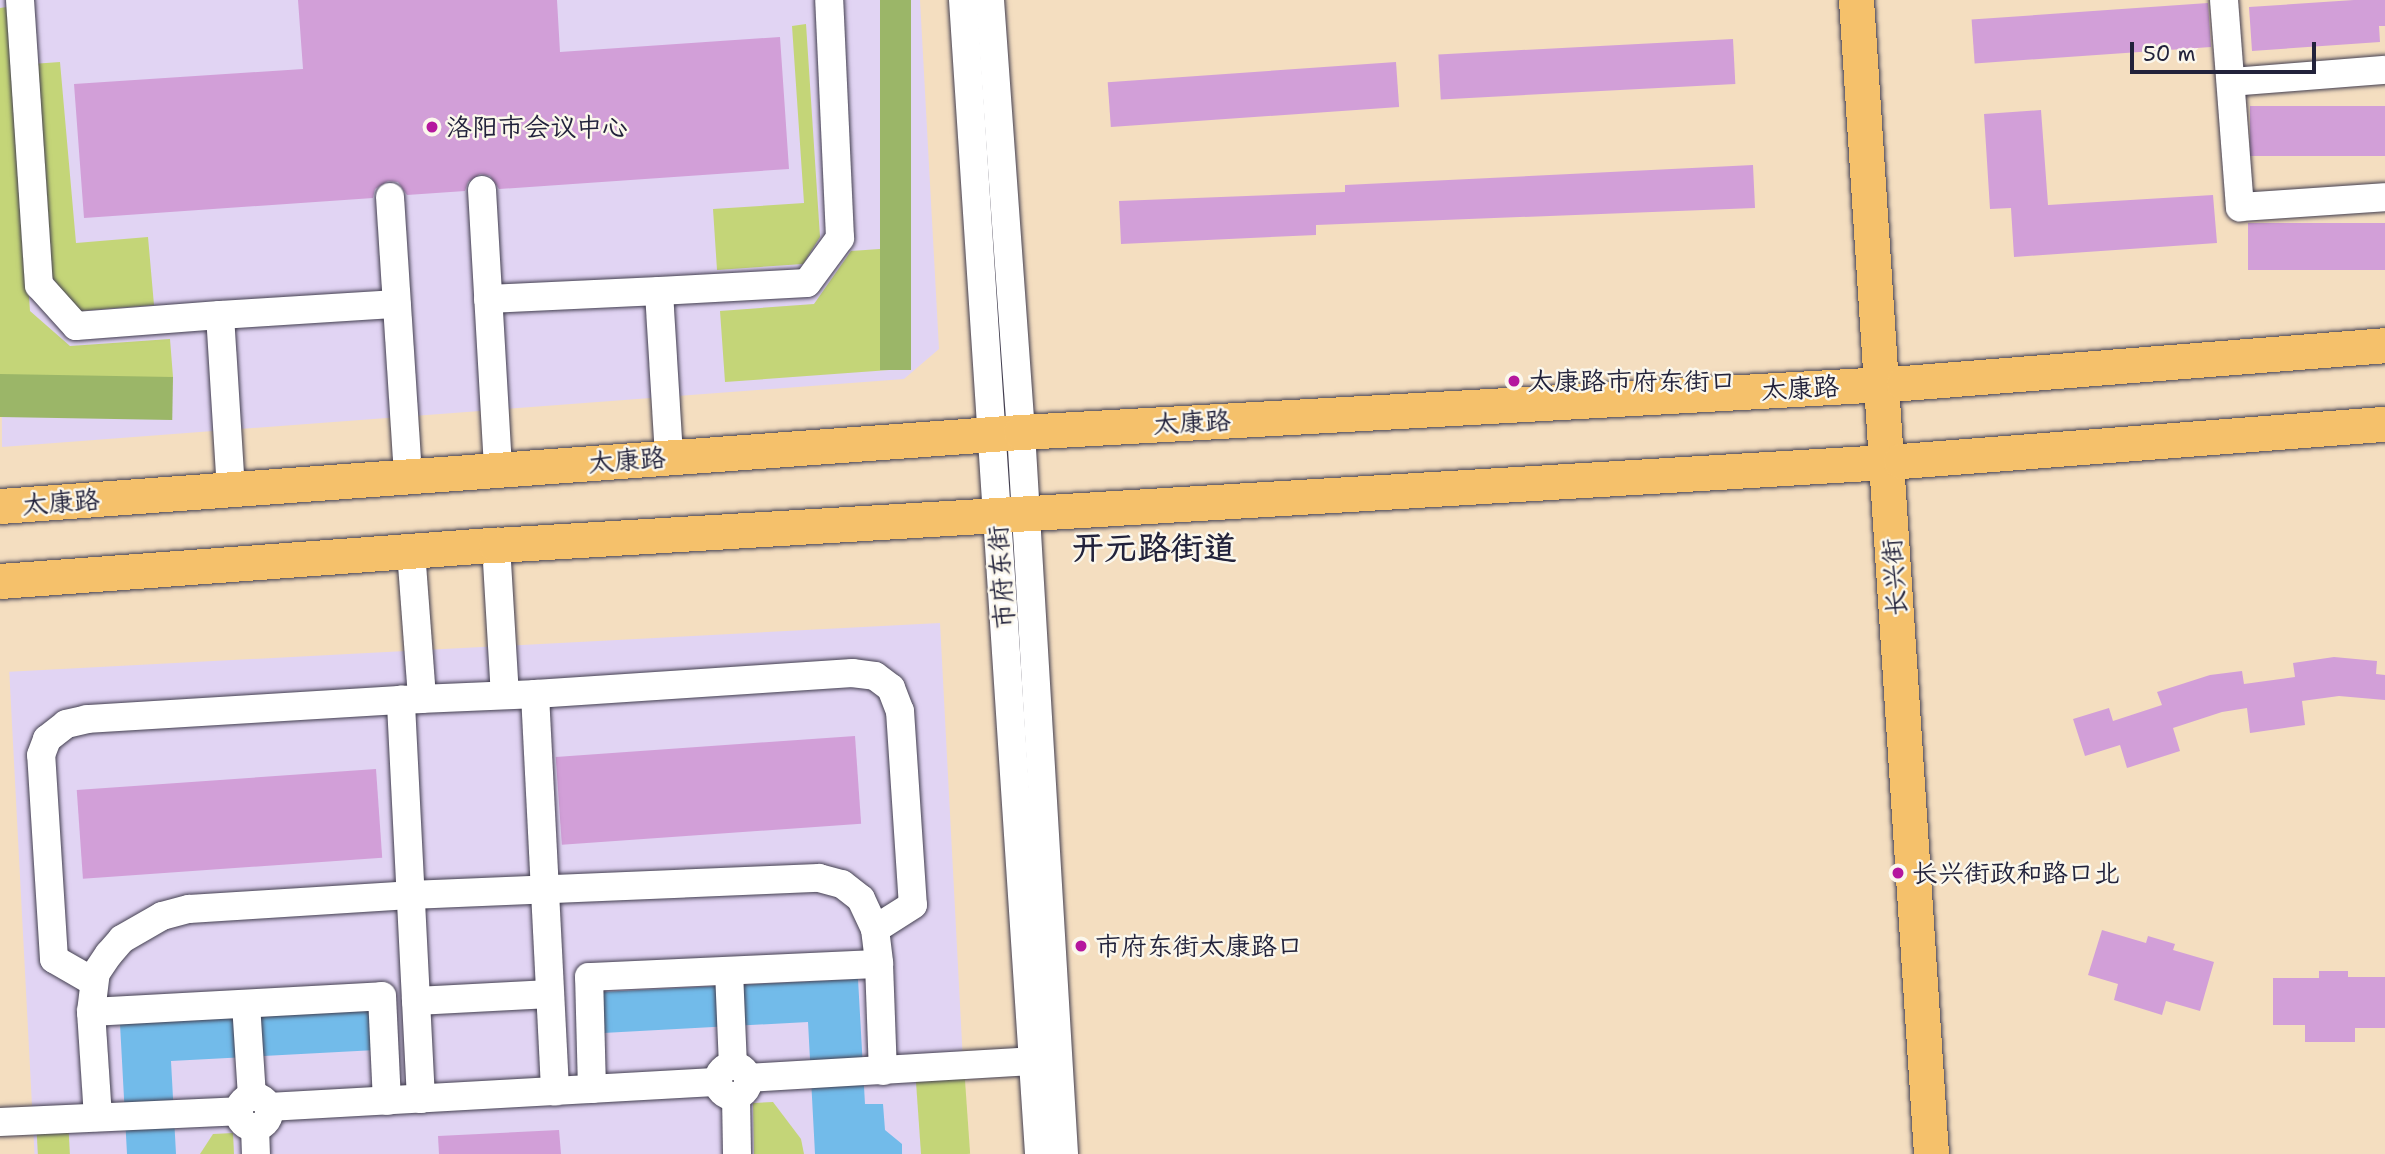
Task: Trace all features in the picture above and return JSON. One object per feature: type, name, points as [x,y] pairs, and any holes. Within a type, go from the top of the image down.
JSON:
[{"type":"main road","name":"长兴街","points":[[1856,0],[1893,383]]},
{"type":"main road","name":"长兴街","points":[[1879,0],[1898,461],[1953,1154]]},
{"type":"main road","name":"太康路","points":[[0,506],[1006,433],[1893,383],[2385,345]]},
{"type":"main road","points":[[0,582],[496,545],[1898,461],[2385,424]]},
{"type":"main road","name":"长兴街","points":[[1898,461],[1931,1154]]},
{"type":"street","points":[[20,0],[39,285],[76,326],[397,304]]},
{"type":"street","points":[[488,299],[807,284],[840,238],[829,0]]},
{"type":"street","name":"市府东街","points":[[963,0],[1006,433]]},
{"type":"street","name":"市府东街","points":[[990,0],[1006,433],[1045,1061],[1039,1154]]},
{"type":"street","points":[[2224,0],[2240,207],[2385,197]]},
{"type":"street","points":[[2231,82],[2385,70]]},
{"type":"street","points":[[482,190],[498,469]]},
{"type":"street","points":[[390,197],[408,476]]},
{"type":"street","points":[[659,291],[669,456]]},
{"type":"street","points":[[220,315],[231,489]]},
{"type":"street","points":[[496,545],[505,695]]},
{"type":"street","points":[[411,551],[410,895],[421,1099]]},
{"type":"street","points":[[94,982],[54,959],[41,755],[47,739],[66,724],[87,719],[852,673],[875,676],[891,688],[900,711],[913,905],[875,929]]},
{"type":"street","points":[[535,694],[555,1091]]},
{"type":"street","points":[[108,1117],[91,1013],[96,973],[122,939],[162,916],[189,909],[410,895],[818,878],[842,884],[861,899],[875,929],[879,964],[876,1071]]},
{"type":"street","points":[[592,1089],[589,977],[729,976],[879,964]]},
{"type":"street","points":[[729,976],[737,1154]]},
{"type":"street","points":[[416,1001],[550,993]]},
{"type":"street","points":[[91,1013],[247,1010],[382,996],[387,1101]]},
{"type":"street","points":[[247,1010],[254,1119]]},
{"type":"street","points":[[0,1122],[176,1114],[254,1119],[387,1101],[1045,1061]]},
{"type":"street","name":"市府东街","points":[[1045,1061],[1064,1154]]},
{"type":"shaded area","points":[[0,0],[920,0],[939,349],[904,379],[2,447]]},
{"type":"shaded area","points":[[940,623],[968,1154],[35,1154],[9,672]]},
{"type":"green space","points":[[880,0],[911,0],[911,370],[880,370]]},
{"type":"green space","points":[[7,7],[30,311],[70,346],[170,339],[173,377],[0,390],[0,8]]},
{"type":"green space","points":[[806,24],[820,237],[803,264],[717,270],[713,209],[804,203],[792,26]]},
{"type":"green space","points":[[60,62],[76,243],[148,237],[154,305],[79,311],[50,275],[32,64]]},
{"type":"green space","points":[[894,248],[903,369],[725,382],[720,311],[814,304],[851,251]]},
{"type":"green space","points":[[0,374],[173,377],[172,420],[0,417]]},
{"type":"green space","points":[[964,1066],[970,1154],[921,1154],[915,1069]]},
{"type":"green space","points":[[773,1102],[801,1139],[804,1154],[754,1154],[753,1103]]},
{"type":"green space","points":[[68,1118],[70,1154],[38,1154],[36,1120]]},
{"type":"green space","points":[[233,1133],[234,1154],[200,1154],[213,1134]]},
{"type":"water","points":[[858,979],[865,1104],[883,1104],[885,1130],[902,1144],[902,1154],[815,1154],[808,1022],[603,1033],[601,992]]},
{"type":"water","points":[[374,1010],[376,1050],[171,1061],[176,1154],[127,1154],[120,1024]]},
{"type":"building","name":"洛阳市会议中心","points":[[298,0],[557,0],[560,52],[780,37],[789,169],[499,189],[490,176],[480,174],[468,182],[465,191],[407,195],[398,182],[388,181],[375,189],[373,198],[84,218],[74,84],[303,69]]},
{"type":"building","points":[[2385,0],[2385,26],[2379,26],[2380,42],[2252,51],[2249,7]]},
{"type":"building","points":[[2208,3],[2211,47],[1975,63],[1972,20]]},
{"type":"building","points":[[1733,39],[1735,84],[1441,99],[1438,54]]},
{"type":"building","points":[[1396,62],[1399,107],[1111,127],[1108,82]]},
{"type":"building","points":[[2250,106],[2385,106],[2385,156],[2250,156]]},
{"type":"building","points":[[2041,110],[2048,205],[2213,195],[2217,243],[2014,257],[2011,208],[1990,209],[1984,114]]},
{"type":"building","points":[[1753,165],[1755,208],[1316,225],[1316,235],[1121,244],[1119,201],[1345,192],[1345,185]]},
{"type":"building","points":[[2248,223],[2385,223],[2385,270],[2248,270]]},
{"type":"building","points":[[2334,657],[2377,661],[2376,674],[2385,675],[2385,700],[2339,696],[2302,701],[2305,725],[2250,733],[2247,708],[2222,712],[2173,728],[2180,751],[2127,768],[2120,745],[2085,756],[2073,719],[2109,708],[2113,721],[2162,705],[2157,692],[2210,675],[2242,671],[2244,684],[2295,677],[2293,663]]},
{"type":"building","points":[[855,736],[861,824],[562,845],[556,757]]},
{"type":"building","points":[[376,769],[382,858],[83,879],[77,790]]},
{"type":"building","points":[[2102,930],[2146,943],[2148,936],[2175,944],[2173,950],[2214,962],[2200,1011],[2166,1001],[2162,1015],[2114,1000],[2118,984],[2088,975]]},
{"type":"building","points":[[2319,971],[2348,971],[2348,977],[2385,977],[2385,1028],[2355,1028],[2355,1042],[2305,1042],[2305,1025],[2273,1025],[2273,978],[2319,978]]},
{"type":"building","points":[[559,1130],[561,1154],[439,1154],[438,1136]]},
{"type":"place","name":"洛阳市会议中心","points":[[432,127]]},
{"type":"place","name":"太康路市府东街口","points":[[1514,381]]},
{"type":"place","name":"长兴街政和路口北","points":[[1898,873]]},
{"type":"place","name":"市府东街太康路口","points":[[1081,946]]},
{"type":"district","name":"开元路街道","points":[[1154,548]]}]
